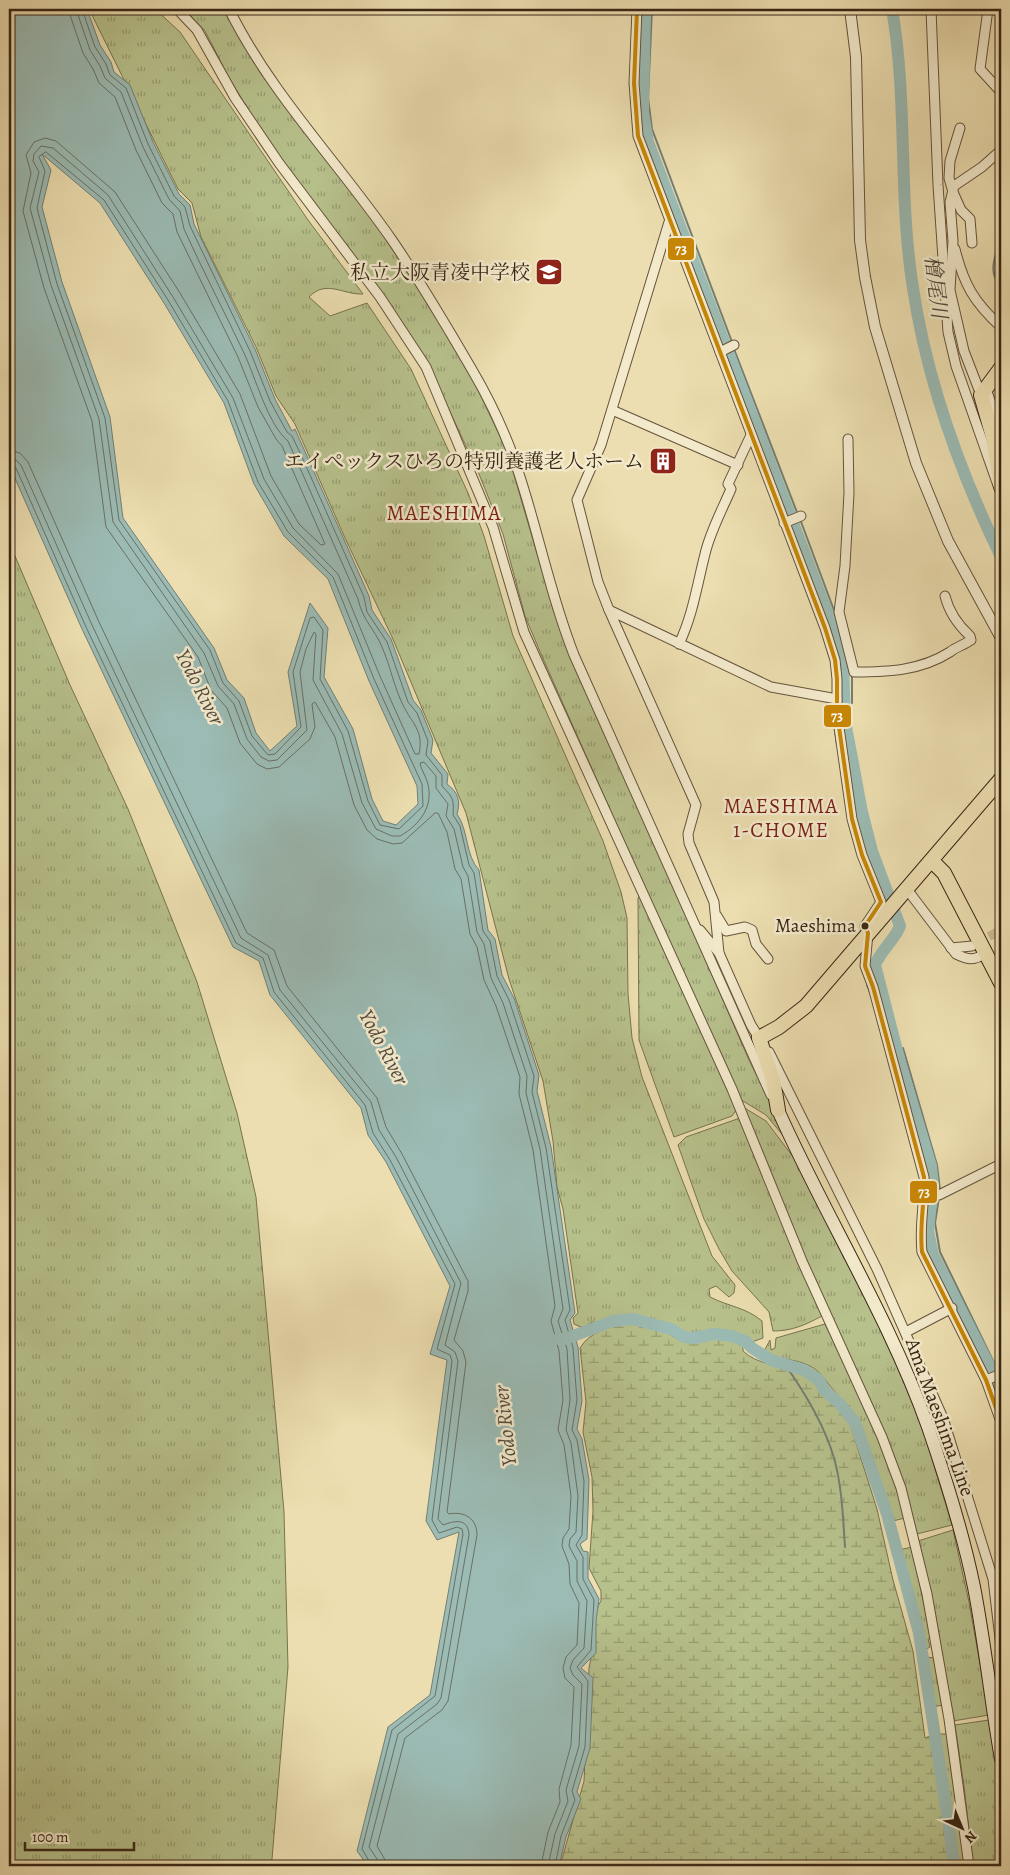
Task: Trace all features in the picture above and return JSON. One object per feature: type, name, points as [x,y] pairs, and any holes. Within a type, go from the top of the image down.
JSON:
[{"type":"main road","points":[[1001,368],[984,391],[1001,486]]},
{"type":"main road","points":[[778,1110],[773,1080],[758,1038],[779,1026],[806,1006],[904,889],[932,860],[1001,778]]},
{"type":"main road","points":[[932,860],[944,873],[1001,983]]},
{"type":"main road","name":"Ama Maeshima Line","points":[[778,1110],[798,1156],[898,1352],[927,1425],[958,1526],[974,1587],[1001,1759]]},
{"type":"street","points":[[176,9],[197,30],[235,98],[279,163],[380,297],[426,367],[493,526],[524,632],[732,1089],[802,1262],[882,1437],[908,1513],[928,1594],[949,1719],[969,1866]]},
{"type":"street","points":[[229,9],[288,105],[392,240],[472,369],[489,403],[512,453],[553,595],[571,648],[778,1110]]},
{"type":"street","points":[[637,9],[634,83],[638,136],[669,222],[825,628],[835,660],[838,721],[852,819],[862,855],[880,898],[879,907],[866,924],[868,933],[865,966],[920,1157],[925,1194],[920,1230],[922,1252],[952,1308],[986,1380],[1001,1422]]},
{"type":"street","points":[[850,9],[856,58],[860,240],[865,277],[876,327],[916,463],[948,541],[1001,638]]},
{"type":"street","points":[[931,9],[938,185],[948,332],[956,366],[1001,494]]},
{"type":"street","points":[[988,9],[980,69],[1001,92]]},
{"type":"street","points":[[960,128],[950,161],[949,178],[952,192],[961,210],[970,220],[972,243]]},
{"type":"street","points":[[1001,150],[982,167],[954,186],[950,202],[953,241],[950,290],[964,351],[984,391],[1001,436]]},
{"type":"street","points":[[669,222],[601,445],[577,500],[598,582],[696,806],[688,834],[689,843],[711,892],[719,953]]},
{"type":"street","points":[[953,241],[962,278],[974,299],[1001,327]]},
{"type":"street","points":[[720,352],[734,345]]},
{"type":"street","points":[[612,410],[738,465]]},
{"type":"street","points":[[679,644],[692,612],[694,592],[700,580],[705,553],[731,489],[728,484],[751,435]]},
{"type":"street","points":[[848,439],[849,493],[845,566],[839,612],[854,672],[892,672],[920,666],[970,640],[970,636],[961,628],[947,605],[944,596]]},
{"type":"street","points":[[784,523],[802,516]]},
{"type":"street","points":[[609,610],[771,687],[837,699]]},
{"type":"street","points":[[835,660],[850,656]]},
{"type":"street","points":[[880,898],[904,889],[956,954],[967,960],[978,959],[985,953]]},
{"type":"street","points":[[715,914],[726,931],[745,927],[752,930],[756,944],[768,959]]},
{"type":"street","points":[[696,926],[708,937],[719,953],[758,1038],[769,1051],[906,1332],[943,1418],[993,1580],[1001,1647]]},
{"type":"street","points":[[951,948],[972,946]]},
{"type":"street","points":[[925,1194],[939,1195],[1001,1164]]},
{"type":"street","points":[[906,1332],[952,1308]]},
{"type":"street","points":[[986,1380],[1001,1374]]},
{"type":"green space","points":[[89,9],[155,9],[180,32],[308,220],[363,294],[328,288],[315,292],[309,297],[330,316],[367,303],[411,369],[468,493],[484,536],[513,636],[603,841],[621,892],[627,918],[628,994],[632,1038],[642,1077],[712,1256],[735,1285],[734,1293],[729,1297],[716,1286],[709,1289],[710,1297],[756,1316],[762,1321],[763,1338],[752,1342],[741,1336],[725,1332],[695,1335],[634,1315],[626,1315],[596,1323],[592,1322],[583,1328],[574,1324],[573,1318],[578,1313],[563,1209],[557,1187],[553,1141],[543,1081],[509,979],[466,813],[392,637],[345,538],[295,424],[276,396],[256,347],[201,237],[192,203],[178,189]]},
{"type":"green space","points":[[184,9],[223,9],[261,74],[388,241],[467,367],[507,451],[554,612],[749,1060],[791,1145],[766,1115],[738,1098],[541,654],[525,616],[503,534],[479,474],[437,384],[260,128],[229,78],[205,31]]},
{"type":"green space","points":[[9,542],[70,685],[128,809],[197,982],[237,1113],[256,1197],[284,1512],[288,1667],[272,1859],[268,1866],[9,1866]]},
{"type":"green space","points":[[640,895],[737,1109],[732,1116],[674,1137],[639,1040],[638,898]]},
{"type":"green space","points":[[743,1107],[766,1121],[800,1166],[892,1350],[918,1413],[952,1525],[917,1534],[909,1504],[888,1445],[864,1387],[802,1255]]},
{"type":"green space","points":[[740,1118],[822,1316],[792,1329],[773,1331],[769,1312],[732,1271],[704,1219],[678,1145],[686,1137]]},
{"type":"green space","points":[[627,1323],[663,1330],[677,1339],[693,1343],[706,1341],[716,1336],[743,1344],[743,1351],[754,1359],[792,1368],[814,1377],[823,1394],[849,1421],[877,1509],[893,1580],[913,1651],[925,1738],[930,1736],[943,1809],[949,1866],[560,1866],[584,1781],[589,1668],[592,1653],[591,1617],[601,1601],[601,1591],[589,1568],[593,1511],[592,1477],[583,1432],[586,1402],[580,1348],[584,1342],[595,1334],[607,1328]]},
{"type":"green space","points":[[825,1324],[875,1428],[892,1474],[905,1518],[893,1521],[876,1467],[861,1433],[842,1401],[821,1375],[804,1363],[767,1358],[763,1353],[770,1340],[771,1350],[775,1348],[776,1338]]},
{"type":"green space","points":[[953,1530],[969,1602],[989,1715],[953,1721],[934,1608],[918,1541]]},
{"type":"green space","points":[[912,1547],[931,1638],[928,1639],[930,1647],[925,1650],[899,1550]]},
{"type":"green space","points":[[925,1657],[935,1658],[944,1705],[931,1707]]},
{"type":"green space","points":[[989,1720],[1001,1780],[1001,1866],[973,1866],[955,1725]]},
{"type":"green space","points":[[936,1734],[949,1734],[966,1866],[956,1866]]},
{"type":"water","name":"Yodo River","points":[[9,9],[87,9],[100,45],[111,62],[114,72],[130,85],[153,142],[179,194],[190,205],[194,224],[255,349],[275,399],[292,431],[295,429],[369,596],[372,610],[391,639],[413,700],[421,710],[433,740],[431,753],[448,774],[447,784],[458,797],[457,814],[464,828],[471,857],[479,870],[488,930],[495,939],[502,975],[514,998],[539,1075],[537,1091],[551,1147],[575,1313],[570,1320],[578,1347],[582,1401],[577,1429],[582,1439],[589,1480],[587,1539],[580,1544],[583,1551],[588,1552],[588,1578],[599,1599],[596,1621],[596,1653],[581,1668],[593,1678],[590,1748],[577,1792],[581,1799],[566,1837],[559,1866],[368,1866],[357,1851],[388,1727],[430,1695],[459,1532],[437,1540],[426,1521],[447,1360],[430,1354],[450,1286],[386,1162],[368,1135],[361,1108],[270,995],[259,961],[233,947],[82,629],[9,465]],"holes":[[[42,154],[100,203],[164,303],[224,403],[254,484],[284,536],[328,579],[369,681],[417,786],[418,804],[396,825],[383,821],[372,799],[353,729],[324,677],[328,628],[310,603],[288,672],[297,726],[270,751],[256,733],[244,698],[227,680],[214,648],[123,518],[110,417],[62,282],[42,207],[51,170]]]},
{"type":"waterway","points":[[645,9],[643,112],[648,142],[838,641],[843,662],[845,721],[862,812],[872,851],[900,926],[875,965],[901,1066],[931,1166],[933,1184],[928,1231],[933,1255],[992,1371],[1001,1396]]},
{"type":"waterway","points":[[652,9],[648,98],[652,129],[732,342]]},
{"type":"waterway","name":"檜尾川","points":[[892,9],[900,78],[908,253],[919,323],[936,392],[947,426],[972,492],[1001,557]]},
{"type":"waterway","points":[[1001,237],[993,268],[994,275],[1001,285]]},
{"type":"waterway","points":[[734,349],[798,515]]},
{"type":"waterway","points":[[800,519],[835,613]]},
{"type":"waterway","points":[[852,675],[852,703]]},
{"type":"waterway","points":[[833,717],[837,745]]},
{"type":"waterway","points":[[867,985],[871,995]]},
{"type":"waterway","points":[[903,1048],[937,1165],[940,1190]]},
{"type":"waterway","points":[[939,1197],[935,1223],[940,1252],[999,1373]]},
{"type":"waterway","points":[[558,1339],[565,1339],[613,1321],[633,1319],[671,1329],[684,1337],[694,1338],[714,1334],[732,1336],[745,1341],[752,1348],[771,1360],[804,1370],[819,1380],[825,1391],[840,1404],[855,1423],[887,1514],[919,1633],[954,1866]]},
{"type":"waterway","points":[[783,1362],[813,1408],[830,1445],[839,1480],[845,1547]]},
{"type":"tunnel","points":[[977,943],[999,931]]},
{"type":"transit line","name":"73","points":[[637,9],[634,83],[638,136],[825,628],[835,660],[837,713],[852,819],[862,855],[881,902],[865,926],[868,933],[865,966],[873,987],[924,1177],[921,1233],[922,1252],[986,1380],[1001,1422]]},
{"type":"place","name":"私立大阪青凌中学校","points":[[549,272]]},
{"type":"place","name":"エイぺックスひろの特別養護老人ホーム","points":[[663,461]]},
{"type":"place","name":"Maeshima","points":[[865,926]]},
{"type":"district","name":"MAESHIMA","points":[[444,513]]},
{"type":"district","name":"MAESHIMA 1-CHOME","points":[[781,818]]}]
